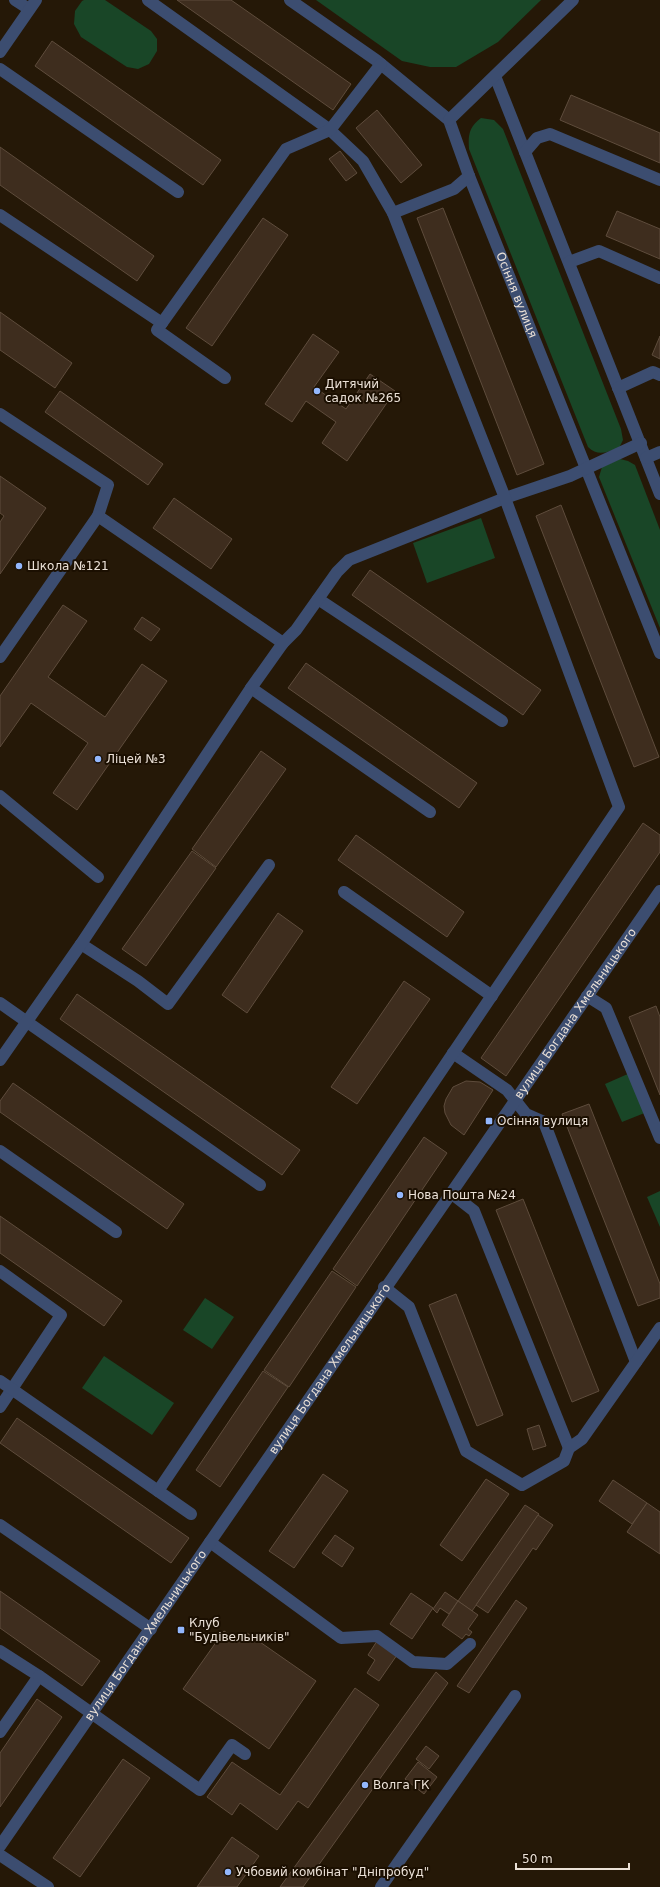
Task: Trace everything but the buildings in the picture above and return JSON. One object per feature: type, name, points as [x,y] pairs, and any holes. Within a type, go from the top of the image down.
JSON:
[{"type":"street","points":[[0,52],[33,5],[15,0]]},
{"type":"street","points":[[148,0],[330,130],[363,161],[393,213],[505,498],[620,807],[158,1491]]},
{"type":"street","points":[[290,0],[381,64],[449,120],[573,0]]},
{"type":"street","points":[[225,378],[157,330],[286,149],[330,130],[381,64]]},
{"type":"street","points":[[0,69],[178,192]]},
{"type":"street","points":[[495,76],[660,494]]},
{"type":"street","name":"Осіння вулиця","points":[[449,120],[469,176],[660,653]]},
{"type":"street","points":[[525,152],[537,138],[550,134],[660,180]]},
{"type":"street","points":[[393,213],[454,189],[469,176]]},
{"type":"street","points":[[0,214],[162,323]]},
{"type":"street","points":[[569,262],[599,251],[660,278]]},
{"type":"street","points":[[618,388],[653,372],[660,375]]},
{"type":"street","points":[[0,414],[108,485],[98,516],[0,657]]},
{"type":"street","points":[[0,1060],[81,944],[283,642],[296,630],[337,572],[349,560],[505,498],[570,476],[640,444]]},
{"type":"street","points":[[646,458],[660,452]]},
{"type":"street","points":[[98,516],[283,642]]},
{"type":"street","points":[[318,599],[502,721]]},
{"type":"street","points":[[251,688],[430,812]]},
{"type":"street","points":[[0,796],[98,877]]},
{"type":"street","points":[[81,944],[138,981],[168,1004],[270,865]]},
{"type":"street","points":[[344,892],[492,996]]},
{"type":"street","name":"вулиця Богдана Хмельницького","points":[[0,1846],[92,1715],[384,1288],[587,996],[659,898]]},
{"type":"street","points":[[587,996],[606,1008],[660,1138]]},
{"type":"street","points":[[0,1003],[260,1185]]},
{"type":"street","points":[[454,1053],[507,1090],[514,1101],[526,1114],[544,1122],[636,1362]]},
{"type":"street","points":[[0,1151],[116,1232]]},
{"type":"street","points":[[451,1193],[474,1211],[569,1448]]},
{"type":"street","points":[[0,1271],[61,1315],[13,1390],[0,1407]]},
{"type":"street","points":[[384,1288],[408,1307],[466,1451],[522,1485],[564,1461],[569,1448],[582,1439],[660,1328]]},
{"type":"street","points":[[0,1381],[191,1514]]},
{"type":"street","points":[[0,1525],[151,1629]]},
{"type":"street","points":[[210,1542],[341,1638],[377,1636],[413,1662],[440,1664],[447,1664],[470,1644]]},
{"type":"street","points":[[0,1651],[39,1676],[92,1715],[200,1790],[232,1745],[245,1754]]},
{"type":"street","points":[[0,1732],[39,1676]]},
{"type":"street","points":[[381,1887],[515,1696]]},
{"type":"street","points":[[0,1855],[48,1887]]},
{"type":"green space","points":[[84,0],[105,0],[151,31],[157,39],[157,51],[149,64],[138,69],[127,67],[81,37],[74,24],[75,11]]},
{"type":"green space","points":[[316,0],[541,0],[498,42],[456,67],[430,67],[402,61]]},
{"type":"green space","points":[[481,118],[494,120],[503,129],[621,429],[623,440],[619,448],[599,453],[588,447],[469,149],[470,132],[477,121]]},
{"type":"green space","points":[[620,459],[635,465],[660,530],[660,628],[599,477],[602,467]]},
{"type":"green space","points":[[481,518],[495,558],[427,583],[413,543]]},
{"type":"green space","points":[[630,1073],[647,1112],[622,1122],[605,1084]]},
{"type":"green space","points":[[660,1191],[660,1227],[647,1197]]},
{"type":"green space","points":[[205,1298],[234,1317],[212,1349],[183,1330]]},
{"type":"green space","points":[[104,1356],[174,1403],[152,1435],[82,1388]]},
{"type":"place","name":"Дитячий садок №265","points":[[317,391]]},
{"type":"place","name":"Школа №121","points":[[19,566]]},
{"type":"place","name":"Ліцей №3","points":[[98,759]]},
{"type":"place","name":"Осіння вулиця","points":[[489,1121]]},
{"type":"place","name":"Нова Пошта №24","points":[[400,1195]]},
{"type":"place","name":"Клуб \"Будівельників\"","points":[[181,1630]]},
{"type":"place","name":"Волга ГК","points":[[365,1785]]},
{"type":"place","name":"Учбовий комбінат \"Дніпробуд\"","points":[[228,1872]]}]
